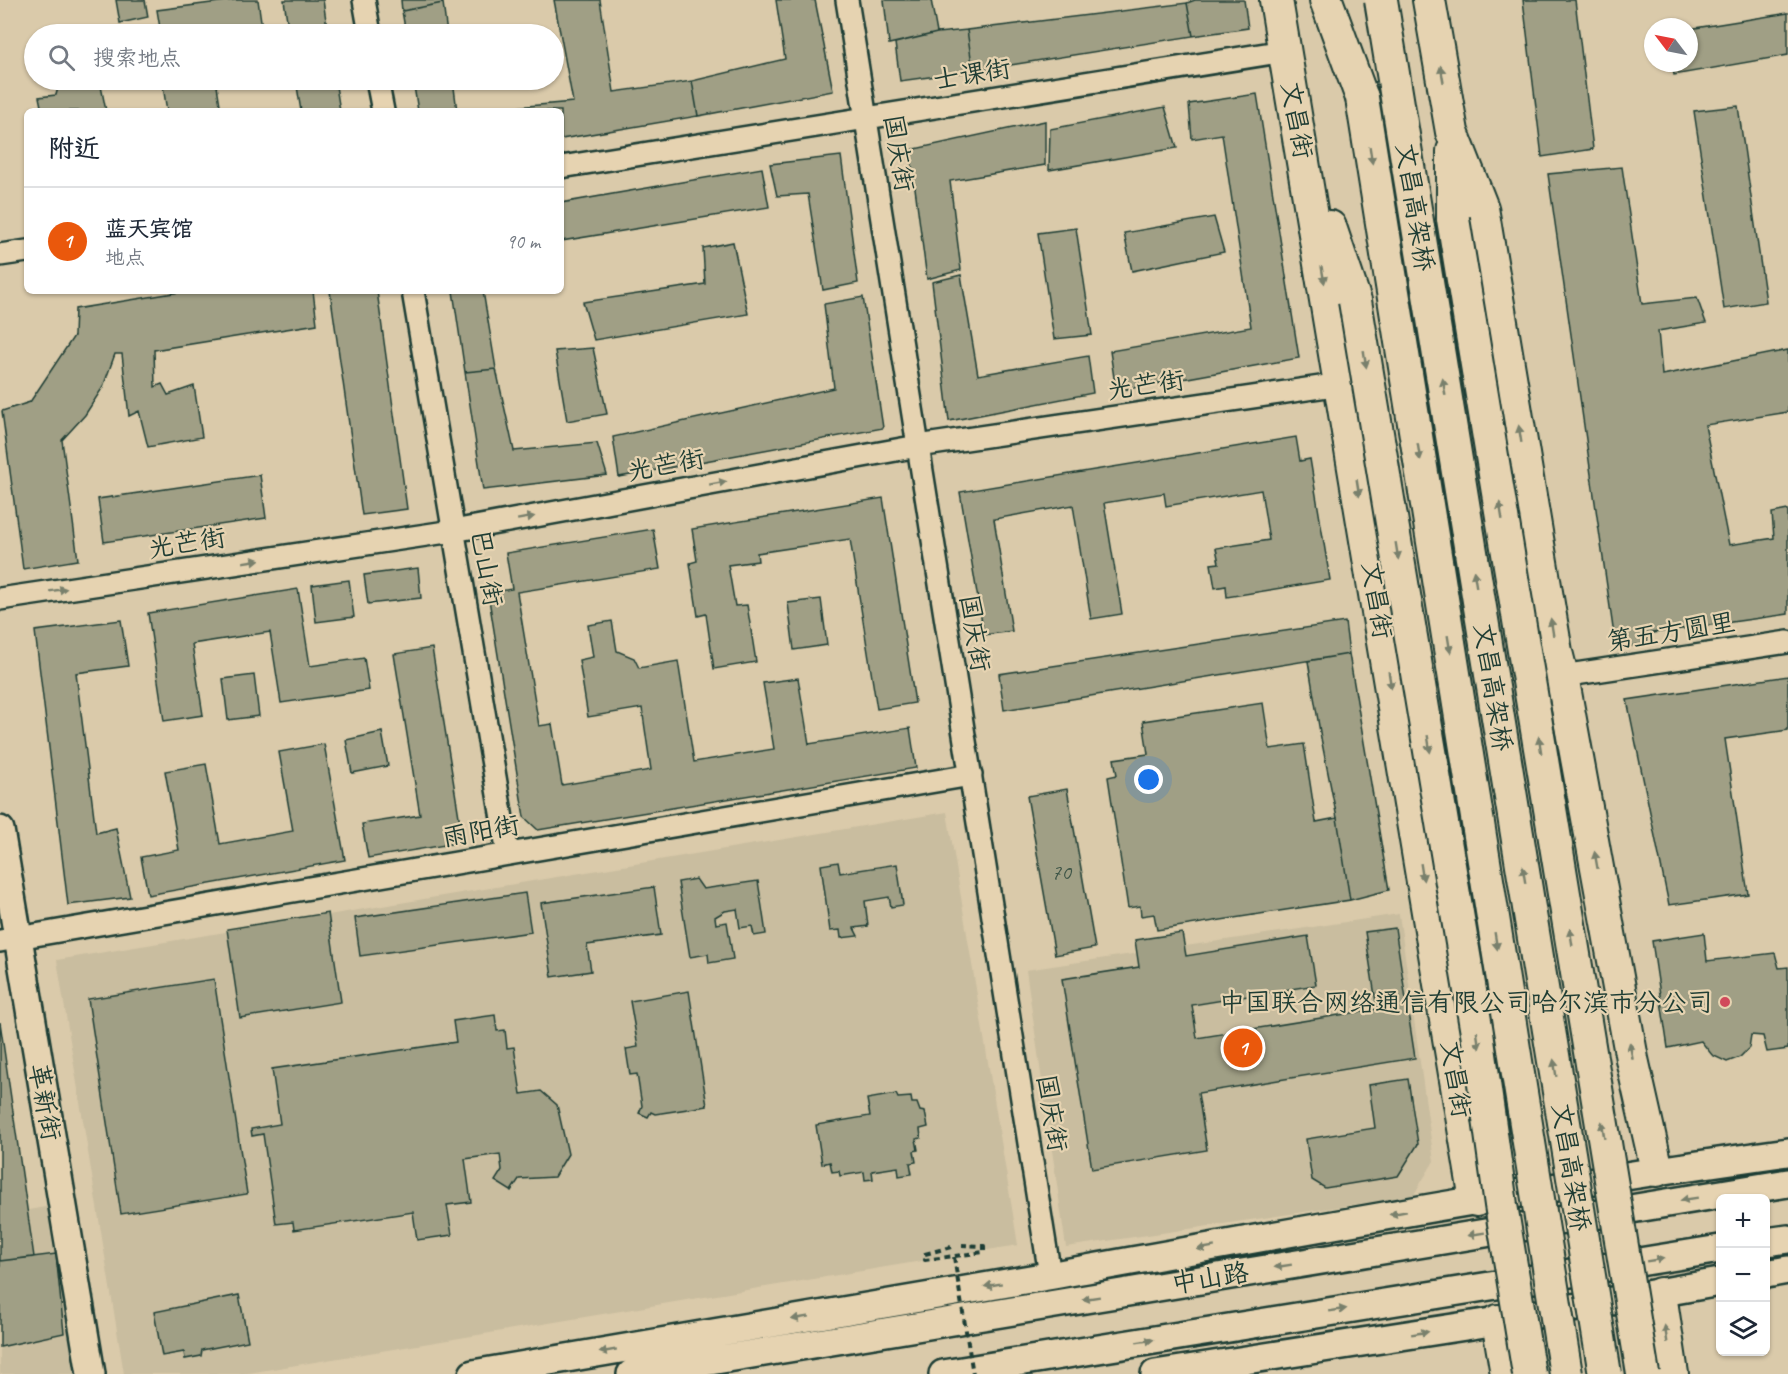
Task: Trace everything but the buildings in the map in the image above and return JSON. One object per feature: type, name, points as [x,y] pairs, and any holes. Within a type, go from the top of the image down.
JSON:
[{"type":"highway","name":"文昌街","points":[[1276,0],[1341,384],[1488,1202]]},
{"type":"highway","points":[[1326,0],[1362,98]]},
{"type":"highway","name":"文昌高架桥","points":[[1346,0],[1566,1374]]},
{"type":"highway","name":"文昌高架桥","points":[[1381,0],[1605,1374]]},
{"type":"highway","points":[[1429,0],[1452,132],[1453,219],[1643,1374]]},
{"type":"highway","points":[[1298,129],[1355,301],[1477,1033],[1488,1202],[1529,1374]]},
{"type":"highway","points":[[1452,132],[1482,208],[1556,652],[1632,1059],[1657,1170]]},
{"type":"highway","points":[[1488,1202],[1520,1090]]},
{"type":"highway","points":[[1617,1374],[1628,1280]]},
{"type":"highway","points":[[1660,1294],[1672,1374]]},
{"type":"highway","points":[[1498,1321],[1507,1374]]},
{"type":"main road","name":"革新街","points":[[0,830],[9,940],[91,1374]]},
{"type":"main road","points":[[473,1374],[1488,1202],[1657,1170],[1788,1152]]},
{"type":"main road","name":"中山路","points":[[632,1374],[1788,1183]]},
{"type":"main road","points":[[1770,1241],[1788,1239]]},
{"type":"main road","name":"中山路","points":[[943,1374],[1716,1250]]},
{"type":"main road","points":[[1770,1273],[1788,1270]]},
{"type":"main road","points":[[1155,1374],[1498,1321],[1716,1283]]},
{"type":"street","points":[[364,0],[368,24]]},
{"type":"street","name":"国庆街","points":[[847,0],[1050,1275]]},
{"type":"street","name":"士课街","points":[[564,167],[1285,51]]},
{"type":"street","points":[[379,90],[382,108]]},
{"type":"street","points":[[0,255],[24,251]]},
{"type":"street","name":"巴山街","points":[[414,294],[508,854]]},
{"type":"street","name":"光芒街","points":[[0,599],[453,531],[918,446],[1341,384]]},
{"type":"street","name":"第五方圆里","points":[[1562,676],[1788,642]]},
{"type":"street","name":"雨阳街","points":[[9,940],[970,775]]},
{"type":"path","points":[[951,1247],[925,1254],[925,1260],[984,1252],[984,1246],[962,1245]]},
{"type":"path","points":[[954,1257],[973,1374]]},
{"type":"shaded area","points":[[947,812],[1018,1245],[243,1374],[124,1374],[57,960]]},
{"type":"shaded area","points":[[1399,914],[1434,1161],[1413,1196],[1066,1247],[1026,970]]},
{"type":"shaded area","points":[[51,1206],[80,1374],[0,1374],[0,1215]]},
{"type":"place","name":"中国联合网络通信有限公司哈尔滨市分公司","points":[[1725,1002]]},
{"type":"place","name":"蓝天宾馆","points":[[1243,1048]]}]
